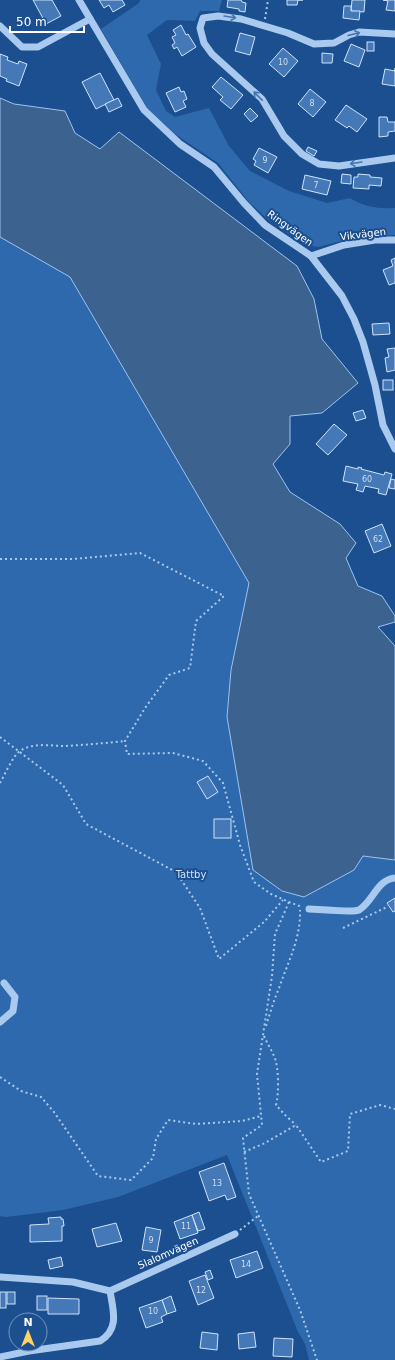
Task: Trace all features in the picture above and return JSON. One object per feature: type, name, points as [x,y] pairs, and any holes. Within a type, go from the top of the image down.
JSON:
[{"type":"street","name":"Ringvägen","points":[[79,0],[144,110],[180,144],[214,167],[244,203],[265,224],[311,256],[342,296],[354,319],[363,342],[384,425],[395,449]]},
{"type":"street","points":[[395,34],[360,32],[349,35],[334,43],[314,44],[288,33],[241,19],[218,16],[203,18],[200,28],[204,43],[212,54],[262,99],[284,136],[302,154],[319,164],[339,166],[395,158]]},
{"type":"street","points":[[0,26],[22,47],[38,47],[90,19]]},
{"type":"street","name":"Vikvägen","points":[[311,256],[344,245],[375,240],[395,240]]},
{"type":"street","points":[[309,909],[357,911],[366,904],[376,890],[387,879],[395,878]]},
{"type":"street","points":[[0,1022],[12,1011],[15,997],[4,983]]},
{"type":"street","name":"Slalomvägen","points":[[110,1290],[235,1234]]},
{"type":"street","points":[[0,1277],[73,1282],[110,1290],[114,1314],[111,1331],[108,1337],[100,1342],[29,1351],[0,1357]]},
{"type":"path","points":[[264,26],[268,0]]},
{"type":"path","points":[[0,559],[73,559],[140,553],[224,596],[196,620],[190,668],[169,675],[144,708],[125,741],[127,754],[173,753],[203,761],[223,783],[240,845],[254,882],[271,894],[283,900],[309,909]]},
{"type":"path","points":[[0,737],[63,785],[86,824],[176,872],[200,908],[219,959],[264,922],[283,900]]},
{"type":"path","points":[[0,783],[19,751],[28,747],[45,745],[63,746],[100,744],[125,741]]},
{"type":"path","points":[[264,1031],[272,976],[275,934],[288,902]]},
{"type":"path","points":[[300,906],[299,931],[292,955],[263,1035],[257,1074],[262,1125],[243,1138],[249,1194],[300,1310],[317,1360]]},
{"type":"path","points":[[343,928],[388,907]]},
{"type":"path","points":[[263,1035],[275,1056],[278,1066],[279,1097],[276,1105],[296,1125],[321,1162],[348,1151],[350,1114],[380,1106],[395,1109]]},
{"type":"path","points":[[0,1077],[21,1090],[41,1097],[54,1112],[98,1176],[130,1180],[153,1158],[156,1139],[168,1120],[196,1124],[242,1121],[261,1116]]},
{"type":"path","points":[[244,1152],[265,1143],[296,1125]]},
{"type":"path","points":[[235,1234],[258,1216]]},
{"type":"green space","points":[[140,0],[222,0],[219,11],[200,11],[195,21],[167,20],[147,35],[161,64],[156,90],[166,111],[175,117],[209,108],[229,146],[250,171],[289,191],[327,203],[350,198],[361,204],[372,207],[395,208],[395,235],[345,240],[318,247],[308,245],[294,238],[265,217],[249,202],[218,163],[175,134],[147,108],[101,29],[139,3]]},
{"type":"green space","name":"Tattby","points":[[0,162],[395,779],[395,1360],[309,1360],[305,1344],[298,1332],[227,1155],[118,1197],[63,1210],[6,1217],[0,1216]]},
{"type":"shaded area","points":[[0,98],[14,104],[65,111],[75,133],[100,149],[119,132],[297,266],[314,299],[322,339],[358,383],[322,413],[290,416],[290,444],[273,464],[290,492],[340,524],[356,543],[346,558],[358,586],[382,596],[395,616],[395,622],[378,627],[395,646],[395,860],[363,856],[354,870],[304,897],[282,891],[253,870],[227,717],[231,670],[249,583],[70,277],[0,237]]},
{"type":"building","points":[[33,0],[52,0],[61,16],[46,24]]},
{"type":"building","points":[[99,0],[122,0],[125,5],[113,12],[109,5],[104,8]]},
{"type":"building","points":[[228,0],[241,0],[242,2],[246,3],[245,12],[239,11],[239,9],[227,7]]},
{"type":"building","points":[[287,0],[298,0],[297,5],[287,5]]},
{"type":"building","points":[[352,0],[365,0],[364,12],[351,11]]},
{"type":"building","points":[[383,0],[395,0],[395,11],[386,10],[388,1]]},
{"type":"building","points":[[344,6],[351,6],[351,11],[360,11],[359,20],[343,18]]},
{"type":"building","points":[[181,25],[186,35],[188,34],[196,47],[182,56],[177,47],[174,49],[172,45],[175,43],[172,37],[176,35],[173,30]]},
{"type":"building","points":[[240,33],[255,37],[250,55],[235,51]]},
{"type":"building","points":[[367,42],[374,42],[374,51],[367,51]]},
{"type":"building","points":[[351,44],[365,50],[359,67],[344,61]]},
{"type":"building","points":[[283,48],[298,61],[284,77],[269,64]]},
{"type":"building","points":[[322,53],[333,54],[332,63],[322,63]]},
{"type":"building","points":[[0,54],[8,57],[7,60],[18,64],[19,61],[27,64],[19,86],[6,81],[7,79],[0,76]]},
{"type":"building","points":[[385,69],[395,71],[395,86],[382,84]]},
{"type":"building","points":[[100,73],[114,100],[96,109],[82,82]]},
{"type":"building","points":[[221,77],[243,95],[231,109],[220,100],[223,97],[212,87]]},
{"type":"building","points":[[179,87],[181,92],[184,91],[187,99],[183,101],[186,107],[175,112],[166,93]]},
{"type":"building","points":[[310,89],[326,102],[313,117],[298,104]]},
{"type":"building","points":[[118,98],[122,106],[109,112],[105,104]]},
{"type":"building","points":[[346,105],[367,119],[357,132],[349,126],[347,128],[335,120]]},
{"type":"building","points":[[250,108],[258,116],[251,122],[244,114]]},
{"type":"building","points":[[379,117],[387,117],[388,122],[395,122],[395,131],[388,132],[388,136],[379,137]]},
{"type":"building","points":[[308,147],[317,151],[314,156],[306,151]]},
{"type":"building","points":[[259,148],[277,157],[268,173],[254,165],[256,161],[253,159]]},
{"type":"building","points":[[342,174],[351,175],[351,184],[341,183]]},
{"type":"building","points":[[358,174],[382,178],[381,186],[369,185],[369,189],[353,188],[354,177],[358,177]]},
{"type":"building","points":[[305,175],[331,181],[327,195],[302,189]]},
{"type":"building","points":[[395,258],[395,283],[389,285],[383,270],[393,266],[391,260]]},
{"type":"building","points":[[389,323],[390,334],[373,335],[372,324]]},
{"type":"building","points":[[395,348],[395,370],[387,372],[385,358],[389,357],[387,349]]},
{"type":"building","points":[[383,380],[393,380],[393,390],[383,390]]},
{"type":"building","points":[[363,410],[366,418],[356,421],[353,413]]},
{"type":"building","points":[[334,424],[347,435],[328,455],[316,444]]},
{"type":"building","points":[[346,466],[358,469],[358,467],[384,475],[385,472],[392,474],[386,495],[378,493],[379,489],[365,486],[363,492],[356,490],[358,484],[343,481]]},
{"type":"building","points":[[391,479],[395,480],[395,489],[389,488]]},
{"type":"building","points":[[382,524],[391,546],[374,553],[365,531]]},
{"type":"building","points":[[208,776],[218,792],[207,799],[197,782]]},
{"type":"building","points":[[214,819],[231,819],[231,838],[214,838]]},
{"type":"building","points":[[395,898],[395,911],[393,912],[387,903]]},
{"type":"building","points":[[224,1163],[236,1197],[227,1200],[225,1195],[209,1201],[199,1172]]},
{"type":"building","points":[[199,1212],[205,1229],[198,1231],[192,1215]]},
{"type":"building","points":[[192,1215],[198,1233],[180,1239],[174,1222]]},
{"type":"building","points":[[61,1217],[61,1219],[63,1219],[64,1226],[62,1226],[62,1241],[30,1242],[30,1225],[49,1224],[48,1218]]},
{"type":"building","points":[[116,1223],[122,1241],[97,1247],[92,1229]]},
{"type":"building","points":[[146,1227],[161,1230],[157,1252],[142,1250]]},
{"type":"building","points":[[257,1251],[263,1268],[236,1278],[230,1260]]},
{"type":"building","points":[[61,1257],[63,1266],[50,1269],[48,1260]]},
{"type":"building","points":[[210,1270],[213,1278],[208,1280],[205,1272]]},
{"type":"building","points":[[205,1275],[214,1298],[198,1305],[189,1281]]},
{"type":"building","points":[[0,1292],[6,1292],[6,1308],[0,1308]]},
{"type":"building","points":[[7,1292],[15,1292],[15,1304],[7,1304]]},
{"type":"building","points":[[37,1296],[47,1296],[47,1310],[37,1310]]},
{"type":"building","points":[[171,1296],[176,1311],[167,1314],[162,1300]]},
{"type":"building","points":[[48,1298],[79,1299],[79,1314],[48,1314]]},
{"type":"building","points":[[162,1300],[167,1314],[161,1317],[163,1322],[146,1328],[139,1308]]},
{"type":"building","points":[[202,1332],[218,1334],[217,1350],[200,1348]]},
{"type":"building","points":[[254,1332],[256,1347],[239,1349],[238,1334]]},
{"type":"building","points":[[274,1338],[293,1339],[292,1357],[273,1356]]}]
